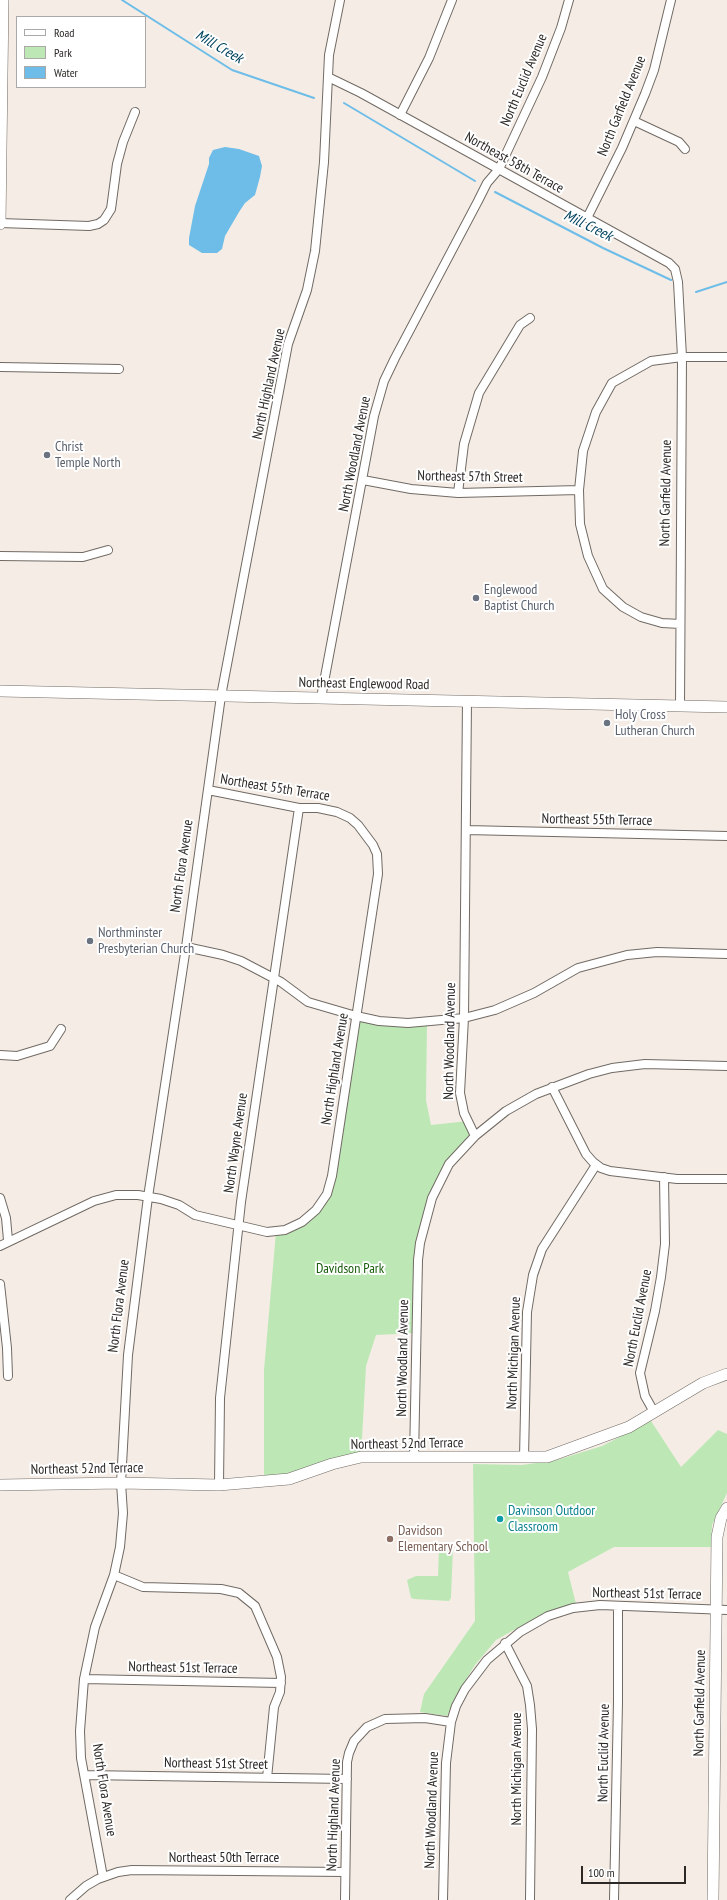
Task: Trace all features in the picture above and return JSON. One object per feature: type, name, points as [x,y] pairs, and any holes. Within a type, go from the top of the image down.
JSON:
[{"type":"street","points":[[3,0],[0,224],[89,226],[98,224],[104,220],[111,209],[117,164],[123,142],[135,112]]},
{"type":"street","points":[[328,77],[329,55],[340,0]]},
{"type":"street","points":[[400,115],[430,58],[452,0]]},
{"type":"street","name":"North Euclid Avenue","points":[[499,169],[542,78],[561,28],[569,0]]},
{"type":"street","name":"North Garfield Avenue","points":[[588,218],[634,121],[654,70],[671,0]]},
{"type":"street","name":"Northeast 58th Terrace","points":[[328,77],[499,169],[668,263],[677,273],[678,282]]},
{"type":"street","name":"North Highland Avenue","points":[[221,696],[288,344],[307,290],[315,251],[324,162],[328,77]]},
{"type":"street","points":[[634,121],[679,142],[685,149]]},
{"type":"street","name":"North Woodland Avenue","points":[[321,698],[374,416],[391,366],[487,183],[499,169]]},
{"type":"street","name":"North Garfield Avenue","points":[[678,282],[682,357],[680,706]]},
{"type":"street","points":[[458,492],[464,444],[479,392],[520,325],[530,318]]},
{"type":"street","points":[[680,624],[662,623],[641,617],[623,606],[603,588],[594,572],[583,540],[580,524],[578,490],[583,451],[588,431],[596,412],[612,383],[651,361],[682,357],[727,357]]},
{"type":"street","points":[[0,367],[119,369]]},
{"type":"street","name":"Northeast 57th Street","points":[[362,480],[411,489],[458,492],[578,490]]},
{"type":"street","points":[[0,556],[83,557],[108,550]]},
{"type":"street","name":"Northeast Englewood Road","points":[[0,691],[727,706]]},
{"type":"street","name":"North Flora Avenue","points":[[103,1877],[81,1758],[80,1731],[84,1679],[95,1627],[114,1575],[120,1547],[123,1513],[121,1483],[128,1355],[148,1197],[186,948],[221,696]]},
{"type":"street","name":"North Woodland Avenue","points":[[414,1458],[418,1260],[420,1242],[432,1198],[445,1171],[456,1156],[475,1136],[464,1113],[460,1092],[464,1018],[467,701]]},
{"type":"street","name":"Northeast 55th Terrace","points":[[208,790],[299,808],[329,809],[344,814],[358,825],[373,845]]},
{"type":"street","name":"North Wayne Avenue","points":[[220,1485],[220,1398],[238,1225],[273,977],[299,808]]},
{"type":"street","name":"Northeast 55th Terrace","points":[[466,830],[727,836]]},
{"type":"street","name":"North Highland Avenue","points":[[0,1246],[8,1240],[102,1198],[129,1194],[170,1202],[195,1215],[267,1232],[285,1230],[302,1222],[322,1202],[332,1176],[378,874],[378,859],[373,845]]},
{"type":"street","points":[[186,948],[223,955],[273,977],[308,1002],[356,1016],[408,1023],[464,1018],[495,1010],[520,999],[578,968],[628,955],[657,952],[727,954]]},
{"type":"street","points":[[0,1055],[17,1056],[50,1046],[61,1029]]},
{"type":"street","points":[[475,1136],[506,1111],[552,1087],[589,1074],[628,1066],[661,1064],[727,1066]]},
{"type":"street","points":[[552,1087],[586,1154],[596,1165],[610,1171],[664,1177],[698,1180],[727,1179]]},
{"type":"street","name":"North Michigan Avenue","points":[[524,1458],[526,1312],[533,1275],[542,1249],[596,1165]]},
{"type":"street","name":"North Euclid Avenue","points":[[654,1412],[645,1396],[640,1373],[655,1311],[661,1277],[665,1244],[664,1177]]},
{"type":"street","points":[[0,1198],[6,1218],[8,1240]]},
{"type":"street","points":[[0,1284],[7,1348],[8,1376]]},
{"type":"street","name":"Northeast 52nd Terrace","points":[[0,1485],[121,1483],[220,1485],[289,1479],[332,1464],[361,1458],[547,1457],[598,1440],[629,1427],[703,1383],[727,1374]]},
{"type":"street","name":"North Garfield Avenue","points":[[712,1900],[722,1609],[717,1537],[721,1518],[727,1508]]},
{"type":"street","points":[[114,1575],[143,1587],[221,1589],[239,1593],[255,1606],[280,1667],[281,1683],[274,1707],[267,1778]]},
{"type":"street","name":"Northeast 51st Terrace","points":[[451,1722],[456,1706],[475,1674],[505,1643],[540,1620],[564,1610],[594,1605],[722,1609]]},
{"type":"street","name":"North Euclid Avenue","points":[[614,1900],[618,1702],[618,1606]]},
{"type":"street","name":"North Michigan Avenue","points":[[505,1643],[527,1686],[530,1705],[532,1730],[530,1900]]},
{"type":"street","name":"Northeast 51st Terrace","points":[[84,1679],[281,1683]]},
{"type":"street","name":"North Highland Avenue","points":[[345,1900],[347,1778],[349,1752],[354,1741],[361,1732],[375,1722],[385,1719],[401,1717],[438,1719],[451,1722]]},
{"type":"street","name":"North Woodland Avenue","points":[[443,1900],[446,1763],[451,1722]]},
{"type":"street","name":"Northeast 51st Street","points":[[85,1775],[347,1778]]},
{"type":"street","name":"Northeast 50th Terrace","points":[[103,1877],[132,1870],[345,1872]]},
{"type":"street","points":[[70,1900],[86,1886],[103,1877]]},
{"type":"green space","name":"Davidson Park","points":[[356,1016],[427,1022],[426,1100],[431,1125],[468,1121],[475,1136],[438,1184],[420,1242],[416,1333],[376,1335],[366,1366],[361,1457],[264,1481],[264,1370],[276,1232],[294,1226],[322,1202],[333,1167]]},
{"type":"green space","points":[[651,1421],[681,1467],[718,1430],[727,1434],[727,1493],[712,1525],[711,1547],[614,1547],[568,1572],[576,1604],[537,1617],[496,1640],[475,1665],[457,1694],[447,1716],[420,1712],[424,1694],[475,1621],[473,1464],[522,1465],[557,1460],[602,1446]]},
{"type":"green space","points":[[439,1547],[453,1547],[451,1598],[449,1601],[411,1598],[407,1580],[416,1576],[438,1576]]},
{"type":"water","points":[[225,147],[239,149],[259,156],[262,166],[260,177],[255,195],[245,203],[239,212],[225,236],[222,249],[217,253],[202,253],[189,245],[195,206],[209,164],[209,158],[213,150]]},
{"type":"waterway","name":"Mill Creek","points":[[122,0],[232,70],[314,98]]},
{"type":"waterway","name":"Mill Creek","points":[[344,103],[475,181]]},
{"type":"waterway","name":"Mill Creek","points":[[495,192],[603,248],[671,280]]},
{"type":"waterway","name":"Mill Creek","points":[[696,292],[727,282]]},
{"type":"place","name":"Christ Temple North","points":[[47,455]]},
{"type":"place","name":"Englewood Baptist Church","points":[[476,598]]},
{"type":"place","name":"Holy Cross Lutheran Church","points":[[607,723]]},
{"type":"place","name":"Northminster Presbyterian Church","points":[[90,941]]},
{"type":"place","name":"Davinson Outdoor Classroom","points":[[500,1519]]},
{"type":"place","name":"Davidson Elementary School","points":[[390,1539]]}]
